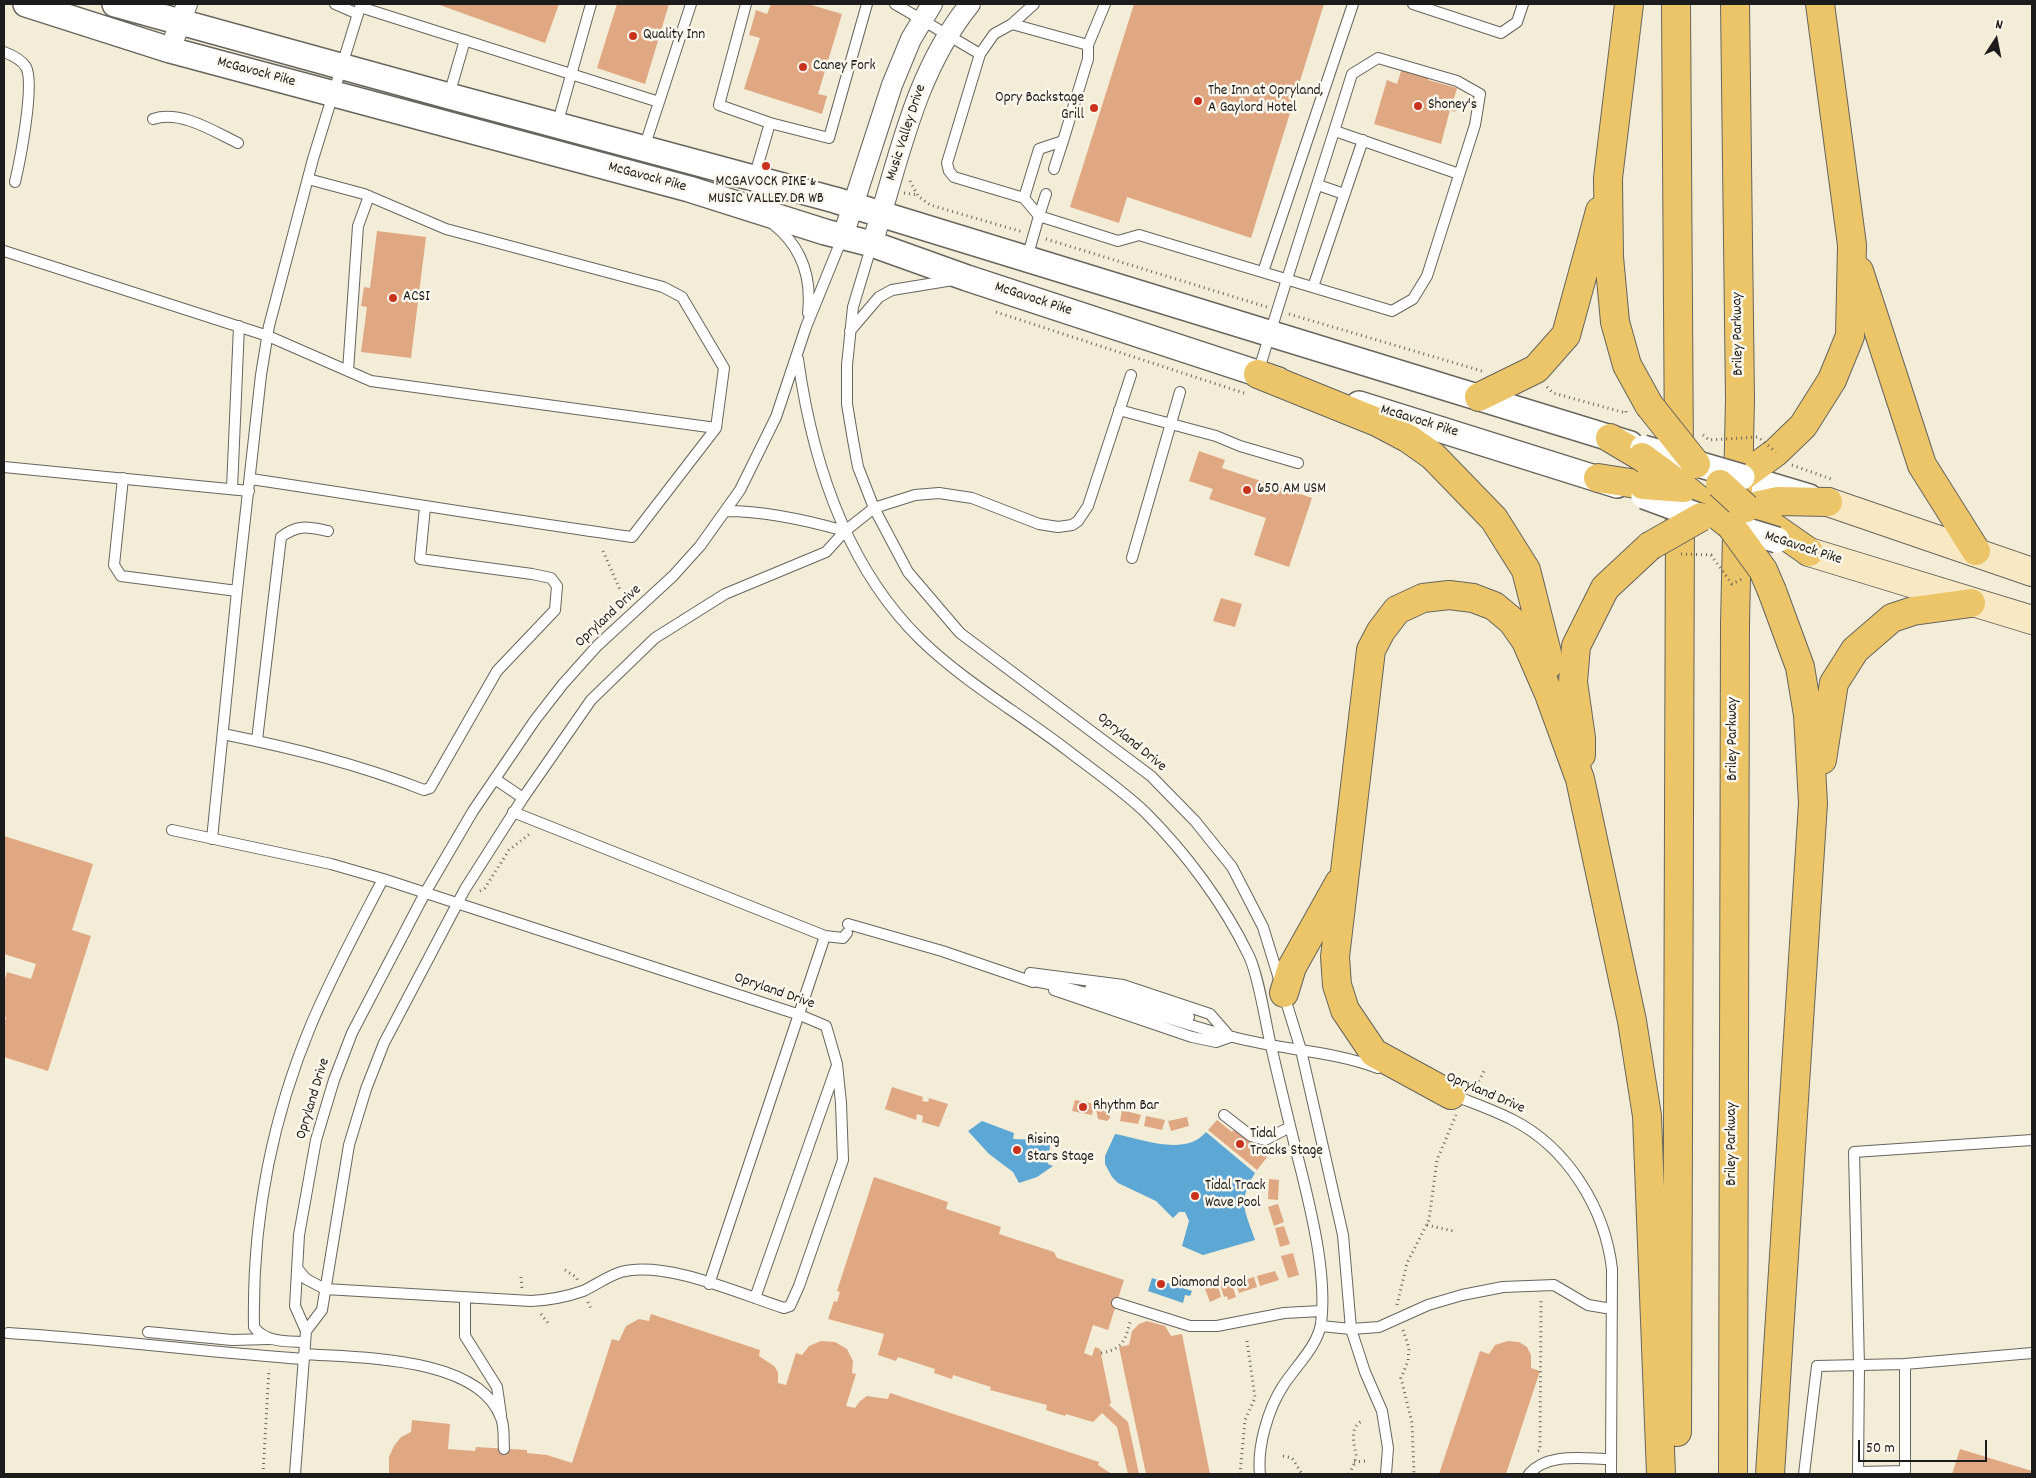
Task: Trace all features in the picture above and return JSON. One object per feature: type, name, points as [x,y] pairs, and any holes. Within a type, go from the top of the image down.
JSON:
[{"type":"highway","points":[[1629,4],[1608,178],[1609,257],[1615,322],[1627,365],[1649,406],[1696,464],[1731,480]]},
{"type":"highway","points":[[1676,4],[1681,645],[1676,1474]]},
{"type":"highway","name":"Briley Parkway","points":[[1732,1474],[1735,624],[1740,399],[1735,4]]},
{"type":"highway","points":[[1598,478],[1644,491],[1684,488],[1731,480],[1782,458],[1832,380],[1850,336],[1852,246],[1820,4]]},
{"type":"highway","points":[[1479,397],[1536,369],[1566,335],[1608,178]]},
{"type":"highway","points":[[1852,246],[1922,465],[1976,551]]},
{"type":"highway","points":[[1258,374],[1377,422],[1409,440],[1433,456],[1494,520],[1526,570],[1547,653],[1550,694]]},
{"type":"highway","points":[[1610,438],[1642,453],[1684,488],[1724,516],[1777,535],[1809,552]]},
{"type":"highway","points":[[1731,480],[1724,516],[1768,580],[1800,667],[1808,715],[1813,803]]},
{"type":"highway","points":[[1580,780],[1581,738],[1573,682],[1576,646],[1606,588],[1654,543],[1777,494],[1830,491]]},
{"type":"highway","points":[[1459,1098],[1374,1052],[1345,1010],[1336,985],[1335,957],[1371,650],[1380,631],[1397,610],[1423,598],[1449,595],[1473,598],[1494,606],[1512,621],[1526,641],[1550,694],[1580,780],[1632,1021],[1647,1116],[1661,1474]]},
{"type":"highway","points":[[1770,1474],[1813,803],[1834,683],[1855,650],[1892,618],[1913,611],[1971,603]]},
{"type":"highway","points":[[1284,993],[1292,967],[1346,868]]},
{"type":"main road","points":[[1830,491],[2032,572]]},
{"type":"main road","name":"McGavock Pike","points":[[1809,552],[1971,603],[2032,620]]},
{"type":"street","name":"McGavock Pike","points":[[26,4],[170,50],[689,189],[759,212],[872,244],[967,278],[1258,374],[1598,478]]},
{"type":"street","name":"McGavock Pike","points":[[115,4],[183,13],[342,67],[882,213],[1610,438]]},
{"type":"street","name":"Music Valley Drive","points":[[872,244],[904,133],[922,84],[947,35],[970,4]]},
{"type":"street","name":"Music Valley Drive","points":[[843,236],[892,85],[911,40],[928,12]]},
{"type":"street","points":[[170,50],[183,13]]},
{"type":"street","points":[[1642,453],[1696,464]]},
{"type":"street","points":[[1731,480],[1777,494]]},
{"type":"street","points":[[1644,491],[1724,516]]},
{"type":"lane","points":[[335,4],[360,8],[659,102]]},
{"type":"lane","points":[[557,126],[591,4]]},
{"type":"lane","points":[[644,149],[691,4]]},
{"type":"lane","points":[[746,4],[719,105],[770,123],[829,138],[867,4]]},
{"type":"lane","points":[[895,4],[928,12],[947,35],[980,54]]},
{"type":"lane","points":[[1034,4],[1012,24],[994,34],[980,54],[947,163],[949,171],[954,177],[1024,198],[1039,216],[1118,241],[1139,235],[1288,280],[1314,287],[1392,311],[1413,299],[1427,276],[1475,125],[1480,94],[1457,81],[1378,58],[1352,74],[1288,280],[1270,333],[1258,374]]},
{"type":"lane","points":[[1054,169],[1088,59],[1088,44],[1106,4]]},
{"type":"lane","points":[[1263,272],[1353,4]]},
{"type":"lane","points":[[1413,4],[1501,33],[1517,22],[1523,4]]},
{"type":"lane","points":[[212,839],[237,591],[268,336],[308,179],[360,8]]},
{"type":"lane","points":[[1012,24],[1088,44]]},
{"type":"lane","points":[[449,96],[465,40]]},
{"type":"lane","points":[[4,52],[14,55],[25,64],[28,73],[26,116],[16,182]]},
{"type":"lane","points":[[153,119],[162,116],[194,122],[238,143]]},
{"type":"lane","points":[[754,178],[770,123]]},
{"type":"lane","points":[[1335,130],[1460,174]]},
{"type":"lane","points":[[1314,287],[1362,140]]},
{"type":"lane","points":[[1024,198],[1039,149],[1062,141]]},
{"type":"lane","points":[[251,479],[381,498],[426,508],[632,537],[716,428],[724,368],[682,297],[663,287],[446,230],[369,196],[308,179]]},
{"type":"lane","points":[[1318,185],[1344,194]]},
{"type":"lane","points":[[1027,258],[1046,194]]},
{"type":"lane","points":[[348,371],[358,226],[369,196]]},
{"type":"lane","points":[[759,212],[795,244],[801,258],[809,302],[806,327]]},
{"type":"lane","name":"Opryland Drive","points":[[295,1474],[306,1330],[295,1306],[305,1188],[316,1140],[334,1080],[352,1033],[425,893],[473,811],[495,779],[563,684],[598,646],[673,576],[700,546],[740,490],[776,417],[798,356],[806,327],[843,236]]},
{"type":"lane","name":"Opryland Drive","points":[[872,244],[853,307],[849,331],[847,365],[849,413],[858,467],[874,508],[908,572],[960,633],[1151,776],[1195,821],[1232,867],[1263,927],[1301,1050],[1344,1235],[1351,1329],[1382,1411],[1388,1448],[1386,1474]]},
{"type":"lane","points":[[4,251],[268,336],[371,381],[716,428]]},
{"type":"lane","points":[[849,331],[880,296],[892,290],[967,278]]},
{"type":"lane","points":[[232,489],[239,326]]},
{"type":"lane","name":"Opryland Drive","points":[[798,356],[811,429],[845,531],[864,568],[891,606],[919,638],[959,672],[1067,750],[1144,812],[1207,884],[1251,959],[1316,1232],[1321,1311],[1319,1331]]},
{"type":"lane","points":[[306,1330],[322,1310],[349,1145],[366,1089],[384,1043],[456,903],[523,798],[591,700],[655,638],[725,594],[826,552],[845,531],[874,508],[915,495],[939,493],[972,498],[1039,524],[1058,527],[1072,525],[1078,521],[1091,496],[1131,375]]},
{"type":"lane","points":[[1132,558],[1180,392]]},
{"type":"lane","points":[[1119,410],[1216,436],[1240,446],[1298,463]]},
{"type":"lane","points":[[4,467],[249,491]]},
{"type":"lane","points":[[123,478],[114,565],[122,576],[237,591]]},
{"type":"lane","points":[[223,734],[341,760],[424,790],[430,788],[497,671],[555,610],[557,586],[551,578],[532,574],[420,558],[426,508]]},
{"type":"lane","points":[[726,511],[748,511],[845,531]]},
{"type":"lane","points":[[257,740],[281,537],[292,529],[304,527],[328,531]]},
{"type":"lane","points":[[495,779],[523,798]]},
{"type":"lane","points":[[514,812],[825,936],[838,939],[843,938],[848,928],[942,951],[1271,1046]]},
{"type":"lane","name":"Opryland Drive","points":[[172,830],[331,864],[382,879],[800,1016],[826,1026],[837,1064]]},
{"type":"lane","points":[[305,1342],[270,1339],[260,1336],[254,1327],[259,1218],[274,1136],[286,1093],[311,1024],[382,879]]},
{"type":"lane","points":[[709,1284],[800,1016],[825,936]]},
{"type":"lane","points":[[1029,976],[1099,1007],[1192,1037],[1216,1042],[1227,1033]]},
{"type":"lane","points":[[1029,976],[1123,985],[1210,1014],[1227,1033]]},
{"type":"lane","name":"Opryland Drive","points":[[1271,1046],[1351,1058],[1459,1098],[1515,1121],[1539,1136],[1562,1158],[1591,1200],[1607,1239],[1612,1269],[1611,1474]]},
{"type":"lane","points":[[297,1268],[306,1279],[325,1289],[465,1298],[552,1300],[583,1291],[612,1276],[632,1270],[654,1269],[685,1276],[784,1308],[794,1301],[843,1160],[841,1103],[837,1064]]},
{"type":"lane","points":[[755,1298],[837,1064]]},
{"type":"lane","points":[[1224,1115],[1251,1136],[1265,1140],[1290,1127]]},
{"type":"lane","points":[[1905,1364],[1905,1471],[1858,1473],[1859,1366],[1854,1152],[2032,1140]]},
{"type":"lane","points":[[1260,1474],[1259,1462],[1268,1419],[1282,1388],[1319,1331],[1379,1327],[1428,1305],[1462,1295],[1503,1287],[1554,1285],[1588,1305],[1612,1309]]},
{"type":"lane","points":[[465,1298],[465,1336],[497,1387],[504,1449]]},
{"type":"lane","points":[[1117,1304],[1190,1326],[1217,1326],[1284,1314],[1321,1311]]},
{"type":"lane","points":[[148,1332],[232,1340],[258,1341],[270,1339]]},
{"type":"lane","points":[[8,1333],[413,1364],[450,1374],[488,1397],[502,1419]]},
{"type":"lane","points":[[1804,1474],[1817,1366],[1905,1364],[2032,1353]]},
{"type":"lane","points":[[1529,1474],[1536,1466],[1548,1461],[1611,1458]]},
{"type":"path","points":[[1696,428],[1709,440],[1758,437],[1782,458],[1830,491]]},
{"type":"path","points":[[1654,543],[1668,553],[1711,555],[1732,584],[1768,580]]},
{"type":"path","points":[[603,551],[620,590]]},
{"type":"path","points":[[1414,1474],[1412,1423],[1401,1378],[1408,1361],[1409,1348],[1396,1308],[1407,1263],[1427,1224],[1433,1204],[1437,1160],[1455,1117],[1459,1098],[1484,1070]]},
{"type":"path","points":[[1427,1224],[1454,1230]]},
{"type":"path","points":[[1535,1453],[1540,1450],[1541,1301]]},
{"type":"path","points":[[1101,1353],[1115,1351],[1122,1344],[1134,1309]]},
{"type":"path","points":[[1240,1474],[1245,1420],[1255,1398],[1247,1341]]},
{"type":"path","points":[[263,1474],[269,1369]]},
{"type":"path","points":[[1349,1474],[1356,1455],[1354,1435],[1357,1423],[1362,1420]]},
{"type":"path","points":[[1283,1456],[1292,1458],[1302,1474]]},
{"type":"path","points":[[1354,1462],[1366,1461]]},
{"type":"water","name":"Rising Stars Stage","points":[[982,1121],[1014,1133],[1013,1139],[1046,1140],[1050,1145],[1048,1164],[1053,1166],[1037,1177],[1019,1183],[1013,1172],[989,1154],[968,1131]]},
{"type":"water","name":"Tidal Track Wave Pool","points":[[1206,1132],[1255,1173],[1246,1191],[1244,1206],[1255,1240],[1203,1255],[1182,1246],[1189,1221],[1185,1212],[1179,1212],[1173,1218],[1156,1201],[1118,1183],[1112,1177],[1105,1164],[1105,1156],[1115,1134],[1150,1142],[1175,1145],[1187,1144]]},
{"type":"water","name":"Diamond Pool","points":[[1152,1278],[1192,1291],[1190,1296],[1185,1295],[1183,1303],[1148,1291]]},
{"type":"building","points":[[437,4],[559,4],[545,43]]},
{"type":"building","name":"Quality Inn","points":[[617,4],[669,4],[645,84],[597,68]]},
{"type":"building","points":[[771,4],[808,4],[842,14],[818,94],[827,96],[822,114],[744,89],[760,38],[749,35],[756,10],[767,14]]},
{"type":"building","name":"The Inn at Opryland, A Gaylord Hotel","points":[[1134,4],[1324,4],[1251,238],[1127,197],[1119,223],[1070,207]]},
{"type":"building","name":"Shoney's","points":[[1402,68],[1428,77],[1428,80],[1457,88],[1453,102],[1458,102],[1455,112],[1450,110],[1441,144],[1374,124],[1387,80],[1397,84]]},
{"type":"building","points":[[377,231],[426,237],[411,358],[361,352],[367,307],[361,306],[364,287],[370,288]]},
{"type":"building","points":[[1199,451],[1225,460],[1222,468],[1312,498],[1289,567],[1254,555],[1266,518],[1209,499],[1213,489],[1189,481]]},
{"type":"building","points":[[1221,598],[1242,604],[1235,627],[1213,621]]},
{"type":"building","points":[[4,836],[93,864],[72,930],[91,936],[48,1071],[4,1057],[4,1026],[6,1017],[4,1017],[4,983],[7,972],[31,979],[36,964],[4,954]]},
{"type":"building","points":[[892,1087],[923,1097],[922,1101],[928,1102],[929,1098],[948,1104],[939,1127],[922,1122],[923,1116],[917,1114],[916,1120],[885,1109]]},
{"type":"building","name":"Rhythm Bar","points":[[1075,1100],[1094,1104],[1092,1115],[1072,1111]]},
{"type":"building","points":[[1109,1107],[1110,1118],[1107,1121],[1098,1119],[1096,1109]]},
{"type":"building","points":[[1122,1110],[1141,1115],[1138,1124],[1120,1121]]},
{"type":"building","points":[[1146,1116],[1165,1120],[1162,1130],[1144,1126]]},
{"type":"building","points":[[1187,1117],[1189,1126],[1171,1131],[1168,1121]]},
{"type":"building","name":"Tidal Tracks Stage","points":[[1217,1120],[1232,1132],[1235,1129],[1268,1156],[1257,1170],[1208,1130]]},
{"type":"building","points":[[874,1177],[948,1202],[946,1209],[1001,1227],[999,1234],[1054,1252],[1057,1258],[1124,1280],[1108,1330],[1093,1325],[1084,1353],[1092,1356],[1095,1347],[1100,1349],[1111,1403],[1109,1405],[1128,1422],[1139,1474],[1128,1474],[1117,1427],[1102,1413],[1093,1422],[1066,1414],[1065,1416],[1046,1410],[1047,1405],[990,1390],[991,1387],[953,1375],[952,1379],[934,1373],[935,1369],[898,1357],[896,1361],[878,1355],[884,1334],[828,1319],[834,1301],[837,1302],[840,1292],[837,1291]]},
{"type":"building","points":[[1269,1179],[1279,1180],[1278,1200],[1268,1199]]},
{"type":"building","points":[[1278,1204],[1284,1222],[1274,1226],[1268,1207]]},
{"type":"building","points":[[1284,1226],[1290,1244],[1280,1247],[1275,1228]]},
{"type":"building","points":[[1293,1253],[1299,1275],[1288,1278],[1281,1256]]},
{"type":"building","points":[[1275,1271],[1279,1280],[1260,1286],[1257,1276]]},
{"type":"building","points":[[1254,1277],[1257,1287],[1239,1293],[1236,1283]]},
{"type":"building","points":[[1230,1278],[1236,1297],[1228,1300],[1227,1296],[1224,1297],[1219,1281]]},
{"type":"building","points":[[1208,1286],[1212,1288],[1218,1286],[1221,1297],[1210,1302],[1205,1289]]},
{"type":"building","points":[[651,1314],[760,1350],[759,1356],[774,1366],[778,1372],[778,1383],[786,1385],[796,1353],[802,1355],[809,1346],[821,1341],[835,1342],[847,1349],[853,1361],[852,1373],[856,1374],[846,1406],[855,1408],[867,1396],[888,1399],[890,1393],[1099,1462],[1098,1465],[1112,1474],[389,1474],[389,1457],[401,1437],[411,1432],[412,1420],[450,1424],[448,1449],[475,1451],[476,1447],[527,1450],[527,1453],[547,1455],[572,1463],[612,1339],[619,1341],[626,1326],[639,1319],[649,1321]]},
{"type":"building","points":[[1147,1321],[1165,1326],[1171,1336],[1182,1334],[1210,1474],[1146,1474],[1119,1347],[1129,1345],[1132,1331],[1139,1324]]},
{"type":"building","points":[[1508,1341],[1519,1342],[1527,1347],[1531,1355],[1531,1368],[1540,1371],[1506,1474],[1439,1474],[1480,1351],[1489,1354],[1495,1345]]},
{"type":"building","points":[[1960,1449],[2032,1471],[2032,1474],[1952,1474]]},
{"type":"place","name":"Quality Inn","points":[[633,36]]},
{"type":"place","name":"Caney Fork","points":[[803,67]]},
{"type":"place","name":"The Inn at Opryland, A Gaylord Hotel","points":[[1198,101]]},
{"type":"place","name":"Shoney's","points":[[1418,106]]},
{"type":"place","name":"Opry Backstage Grill","points":[[1094,108]]},
{"type":"place","name":"MCGAVOCK PIKE & MUSIC VALLEY DR WB","points":[[766,166]]},
{"type":"place","name":"ACSI","points":[[393,298]]},
{"type":"place","name":"650 AM USM","points":[[1247,490]]},
{"type":"place","name":"Rhythm Bar","points":[[1083,1107]]},
{"type":"place","name":"Tidal Tracks Stage","points":[[1240,1144]]},
{"type":"place","name":"Rising Stars Stage","points":[[1017,1150]]},
{"type":"place","name":"Tidal Track Wave Pool","points":[[1195,1196]]},
{"type":"place","name":"Diamond Pool","points":[[1161,1284]]}]
